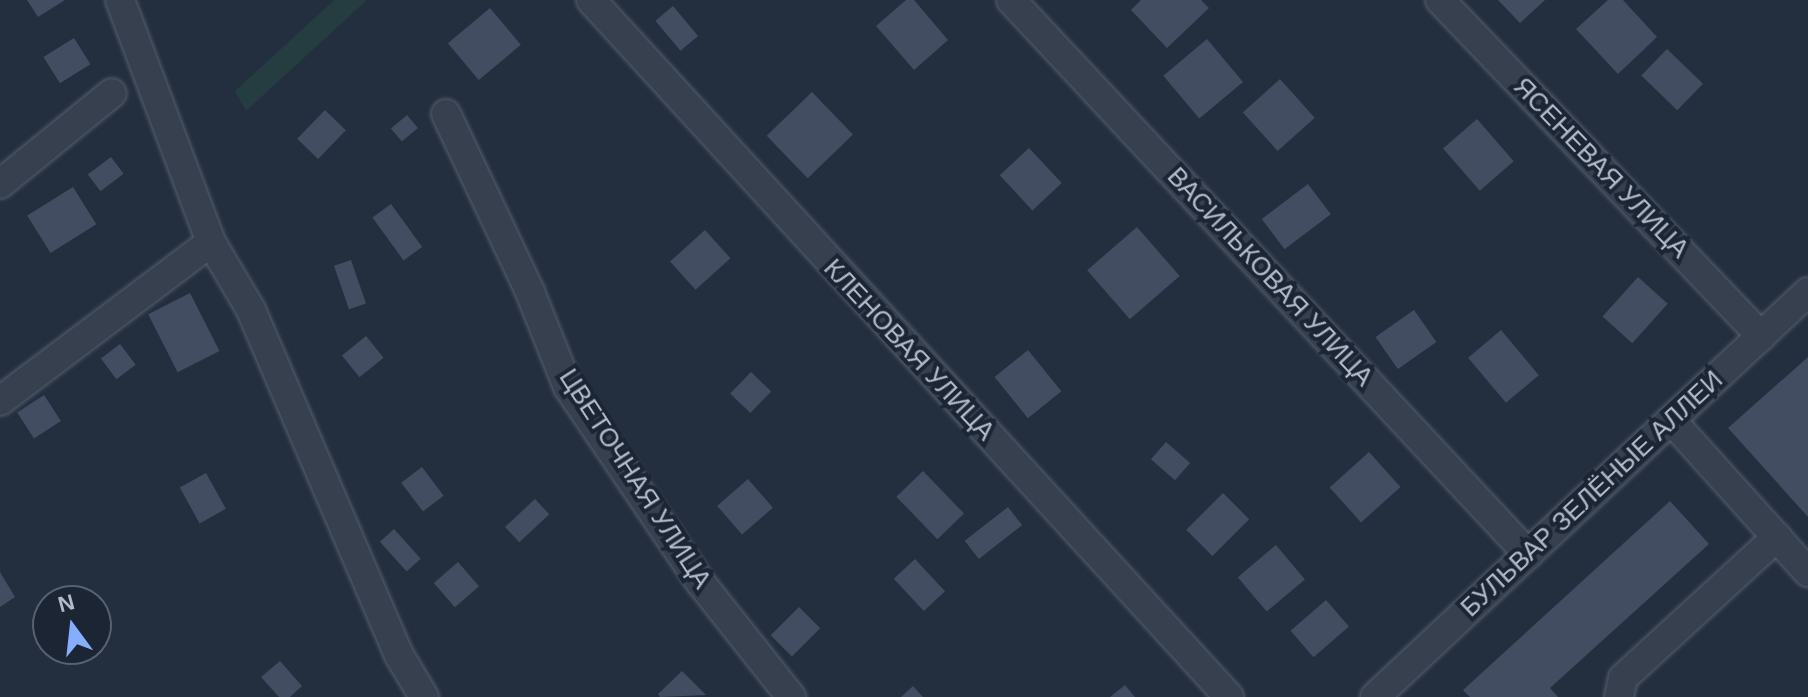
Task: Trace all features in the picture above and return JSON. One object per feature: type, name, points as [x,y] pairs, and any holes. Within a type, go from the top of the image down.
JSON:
[{"type":"street","points":[[120,0],[211,242],[251,310],[399,655],[424,697]]},
{"type":"street","name":"КЛЕНОВАЯ УЛИЦА","points":[[591,0],[1229,697]]},
{"type":"street","name":"ВАСИЛЬКОВАЯ УЛИЦА","points":[[1011,0],[1528,554]]},
{"type":"street","name":"ЯСЕНЕВАЯ УЛИЦА","points":[[1440,0],[1761,336]]},
{"type":"street","points":[[0,184],[112,93]]},
{"type":"street","name":"ЦВЕТОЧНАЯ УЛИЦА","points":[[446,114],[530,292],[568,387],[700,582],[791,697]]},
{"type":"street","points":[[0,401],[211,242]]},
{"type":"street","name":"БУЛЬВАР ЗЕЛЁНЫЕ АЛЛЕИ","points":[[1391,692],[1528,554],[1808,292]]},
{"type":"street","points":[[1671,420],[1808,572]]},
{"type":"street","points":[[1619,697],[1623,678],[1777,537]]},
{"type":"green space","points":[[334,0],[367,0],[246,111],[235,91]]},
{"type":"building","points":[[27,0],[65,0],[38,17]]},
{"type":"building","points":[[906,0],[914,0],[948,40],[914,70],[876,26]]},
{"type":"building","points":[[1141,0],[1201,0],[1209,8],[1167,48],[1131,10]]},
{"type":"building","points":[[1498,0],[1545,0],[1520,23]]},
{"type":"building","points":[[1608,0],[1623,0],[1657,37],[1618,74],[1576,29]]},
{"type":"building","points":[[673,6],[698,36],[680,51],[655,21]]},
{"type":"building","points":[[490,8],[521,45],[479,80],[448,43]]},
{"type":"building","points":[[74,38],[90,64],[60,83],[43,57]]},
{"type":"building","points":[[1207,39],[1243,82],[1199,119],[1163,76]]},
{"type":"building","points":[[1667,49],[1703,84],[1677,110],[1641,76]]},
{"type":"building","points":[[1280,79],[1315,118],[1278,151],[1243,112]]},
{"type":"building","points":[[812,92],[853,134],[808,178],[767,136]]},
{"type":"building","points":[[325,110],[346,130],[318,159],[297,139]]},
{"type":"building","points":[[407,115],[418,128],[402,142],[391,128]]},
{"type":"building","points":[[1477,119],[1514,161],[1480,191],[1443,149]]},
{"type":"building","points":[[1029,148],[1062,183],[1032,210],[1000,175]]},
{"type":"building","points":[[111,157],[124,174],[100,191],[88,174]]},
{"type":"building","points":[[1308,184],[1331,214],[1285,249],[1262,219]]},
{"type":"building","points":[[73,187],[96,224],[51,253],[27,216]]},
{"type":"building","points":[[391,204],[422,247],[404,260],[372,218]]},
{"type":"building","points":[[1137,227],[1180,276],[1130,319],[1087,270]]},
{"type":"building","points":[[705,230],[730,258],[695,290],[670,261]]},
{"type":"building","points":[[351,260],[366,303],[349,309],[334,266]]},
{"type":"building","points":[[1638,277],[1668,304],[1632,343],[1603,316]]},
{"type":"building","points":[[190,293],[220,351],[178,372],[148,314]]},
{"type":"building","points":[[1414,310],[1436,342],[1398,369],[1375,337]]},
{"type":"building","points":[[1501,330],[1539,375],[1506,403],[1468,358]]},
{"type":"building","points":[[366,336],[384,358],[360,377],[342,356]]},
{"type":"building","points":[[120,344],[136,365],[116,379],[101,358]]},
{"type":"building","points":[[1028,350],[1061,391],[1028,418],[995,377]]},
{"type":"building","points":[[1808,357],[1808,517],[1728,428]]},
{"type":"building","points":[[751,372],[771,391],[750,413],[730,394]]},
{"type":"building","points":[[44,395],[61,421],[34,438],[17,412]]},
{"type":"building","points":[[1166,442],[1190,463],[1175,480],[1151,459]]},
{"type":"building","points":[[1369,452],[1400,487],[1361,522],[1330,487]]},
{"type":"building","points":[[422,467],[444,496],[423,511],[401,483]]},
{"type":"building","points":[[923,471],[964,513],[937,539],[896,497]]},
{"type":"building","points":[[206,473],[226,509],[200,523],[180,488]]},
{"type":"building","points":[[748,479],[773,508],[742,535],[717,506]]},
{"type":"building","points":[[1223,493],[1249,519],[1212,556],[1186,530]]},
{"type":"building","points":[[535,499],[549,514],[519,542],[505,527]]},
{"type":"building","points":[[1670,501],[1709,544],[1550,688],[1558,697],[1470,697],[1463,690]]},
{"type":"building","points":[[1008,507],[1022,525],[979,559],[965,541]]},
{"type":"building","points":[[394,529],[421,559],[407,571],[380,542]]},
{"type":"building","points":[[1276,545],[1305,579],[1267,612],[1238,577]]},
{"type":"building","points":[[915,559],[945,591],[924,611],[894,579]]},
{"type":"building","points":[[458,562],[479,586],[455,607],[434,583]]},
{"type":"building","points":[[0,572],[15,597],[0,607]]},
{"type":"building","points":[[1326,600],[1349,626],[1313,657],[1291,631]]},
{"type":"building","points":[[799,607],[820,628],[792,656],[771,635]]},
{"type":"building","points":[[280,661],[302,686],[290,697],[279,697],[261,677]]},
{"type":"building","points":[[682,671],[706,695],[660,697],[658,694]]},
{"type":"building","points":[[1125,685],[1135,697],[1110,697]]},
{"type":"building","points":[[913,686],[923,697],[901,697]]}]
